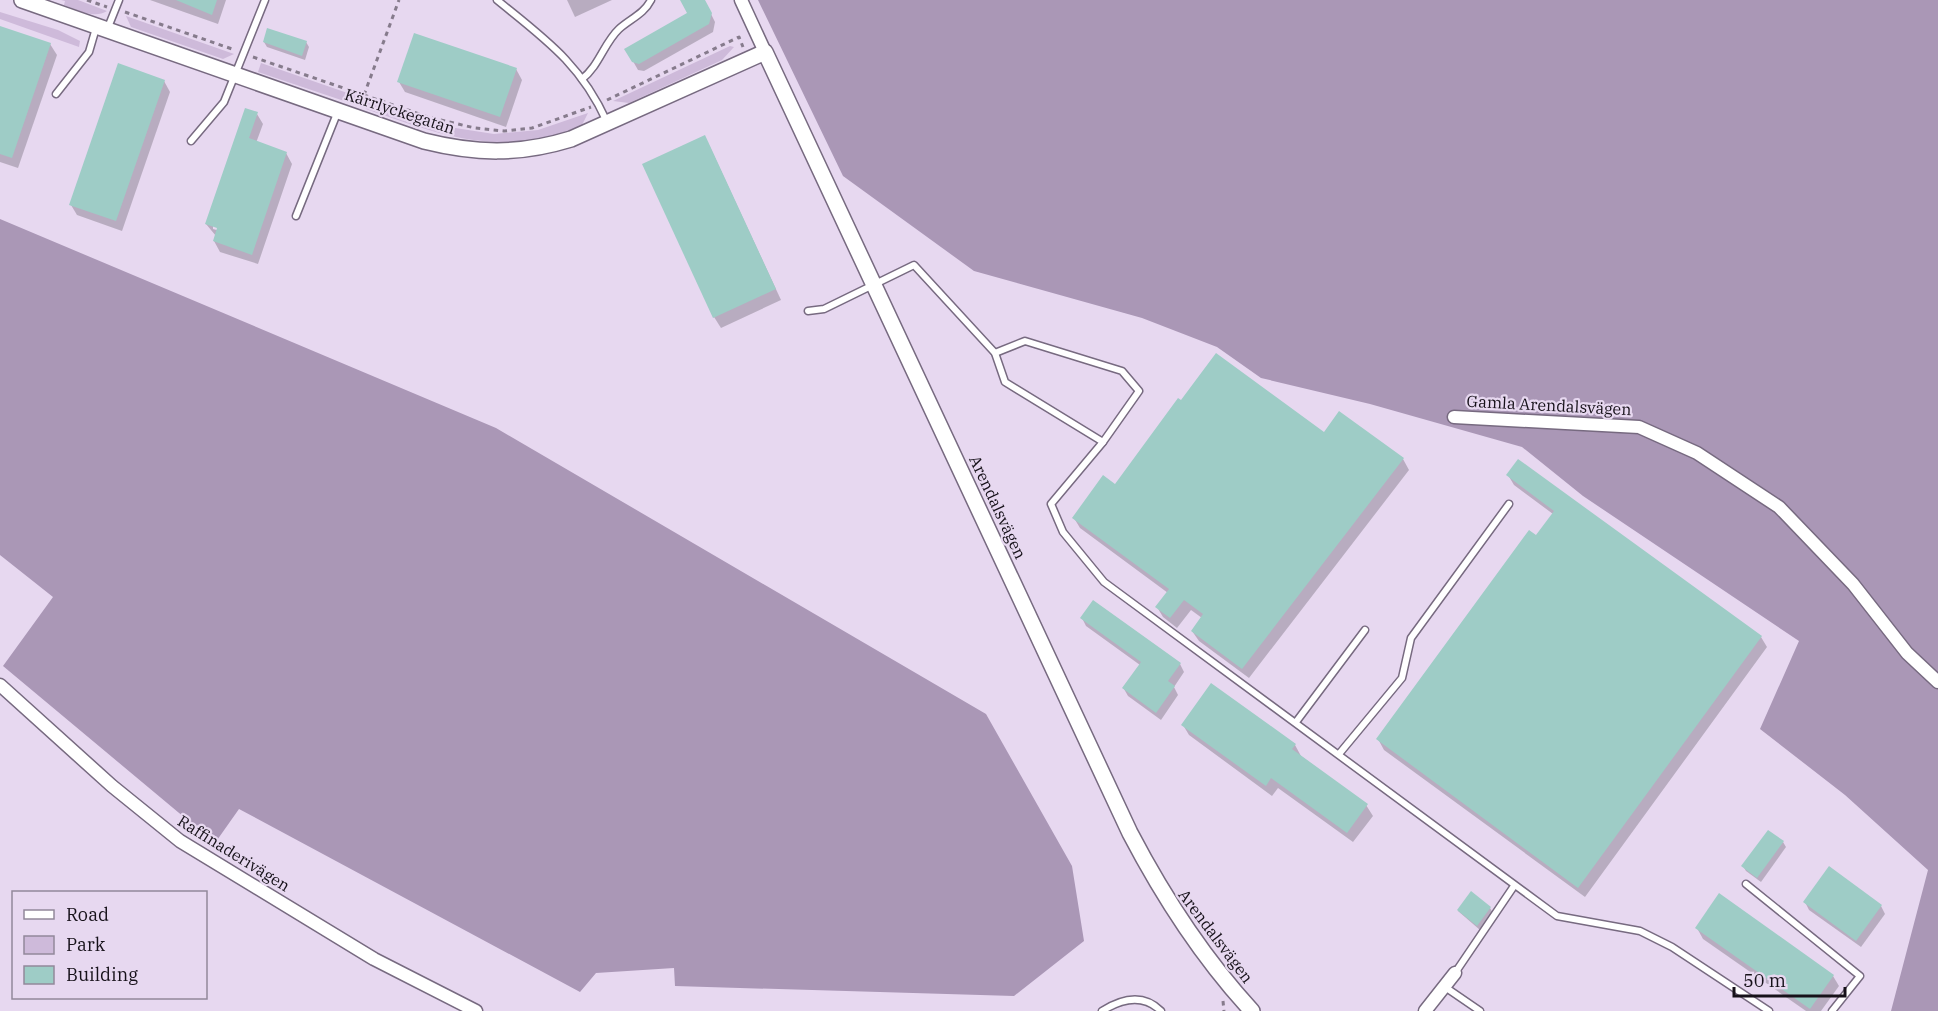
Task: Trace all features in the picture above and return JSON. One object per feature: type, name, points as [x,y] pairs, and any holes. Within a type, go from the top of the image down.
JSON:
[{"type":"street","name":"Kärrlyckegatan","points":[[22,0],[424,141],[480,152],[550,145],[607,123],[765,52]]},
{"type":"street","name":"Arendalsvägen","points":[[741,0],[1140,852],[1160,890],[1189,934],[1252,1011]]},
{"type":"street","name":"Gamla Arendalsvägen","points":[[1454,417],[1639,427],[1697,453],[1779,507],[1853,584],[1906,653],[1938,682]]},
{"type":"street","name":"Raffinaderivägen","points":[[0,685],[112,786],[180,841],[374,959],[476,1011]]},
{"type":"street","points":[[1428,1007],[1455,973]]},
{"type":"lane","points":[[56,94],[89,52],[101,29],[116,9],[119,0]]},
{"type":"lane","points":[[191,141],[224,102],[265,0]]},
{"type":"lane","points":[[497,0],[563,54],[599,104],[607,123]]},
{"type":"lane","points":[[582,79],[590,73],[618,30],[641,13],[651,0]]},
{"type":"lane","points":[[296,216],[339,111]]},
{"type":"lane","points":[[808,311],[824,309],[914,265],[995,353],[1005,382],[1103,442]]},
{"type":"lane","points":[[995,353],[1025,341],[1122,371],[1139,391],[1103,442],[1051,504],[1064,532],[1104,582],[1557,916],[1627,927],[1661,942],[1769,1011]]},
{"type":"lane","points":[[1339,754],[1402,678],[1411,638],[1509,504]]},
{"type":"lane","points":[[1296,722],[1365,630]]},
{"type":"lane","points":[[1746,884],[1860,976],[1832,1011]]},
{"type":"lane","points":[[1455,973],[1514,886]]},
{"type":"lane","points":[[1444,986],[1480,1011]]},
{"type":"lane","points":[[1102,1011],[1120,1000],[1134,999],[1154,1004],[1161,1011]]},
{"type":"path","points":[[87,0],[452,124],[495,131],[532,128],[599,104],[739,37],[749,59]]},
{"type":"path","points":[[364,95],[399,0]]},
{"type":"green space","points":[[61,0],[78,0],[107,11],[97,14],[86,13],[64,5],[65,1]]},
{"type":"green space","points":[[0,12],[58,30],[80,41],[79,47],[0,19]]},
{"type":"green space","points":[[126,16],[234,54],[223,59],[131,27]]},
{"type":"green space","points":[[730,46],[734,47],[722,60],[629,103],[613,101]]},
{"type":"green space","points":[[261,63],[359,97],[359,105],[258,72]]},
{"type":"green space","points":[[369,101],[449,127],[494,134],[538,130],[588,113],[582,125],[553,135],[526,141],[499,142],[473,140],[420,127],[366,109],[364,104]]},
{"type":"shaded area","points":[[758,0],[1938,0],[1938,1011],[1891,1011],[1928,870],[1845,795],[1760,729],[1799,641],[1583,496],[1522,447],[1370,404],[1261,378],[1217,347],[1142,318],[974,271],[843,176]]},
{"type":"shaded area","points":[[0,219],[496,428],[986,714],[1072,866],[1084,941],[1014,996],[675,986],[674,968],[596,973],[580,992],[239,809],[215,843],[3,666],[53,597],[0,555]]},
{"type":"building","points":[[176,0],[217,0],[212,15]]},
{"type":"building","points":[[680,0],[705,0],[712,13],[709,24],[639,64],[632,62],[624,49],[687,13]]},
{"type":"building","points":[[0,26],[51,43],[12,158],[0,154]]},
{"type":"building","points":[[267,28],[307,41],[302,56],[263,42]]},
{"type":"building","points":[[414,33],[517,68],[500,117],[397,82]]},
{"type":"building","points":[[118,63],[165,80],[116,221],[69,205]]},
{"type":"building","points":[[245,108],[258,112],[249,138],[287,152],[252,255],[213,241],[217,228],[205,224]]},
{"type":"building","points":[[705,135],[776,289],[713,318],[642,164]]},
{"type":"building","points":[[1216,353],[1324,432],[1339,411],[1404,458],[1242,669],[1191,631],[1203,614],[1184,600],[1170,618],[1155,607],[1169,589],[1072,518],[1103,475],[1115,484],[1178,398],[1181,400]]},
{"type":"building","points":[[1518,459],[1762,636],[1578,888],[1376,739],[1529,530],[1536,535],[1554,511],[1506,475]]},
{"type":"building","points":[[1093,600],[1181,663],[1168,681],[1175,686],[1156,713],[1122,688],[1141,662],[1080,618]]},
{"type":"building","points":[[1211,683],[1296,744],[1292,749],[1368,804],[1347,833],[1271,778],[1266,786],[1181,725]]},
{"type":"building","points":[[1768,830],[1784,841],[1757,878],[1741,866]]},
{"type":"building","points":[[1829,866],[1882,905],[1856,941],[1803,902]]},
{"type":"building","points":[[1471,891],[1491,907],[1477,926],[1457,910]]},
{"type":"building","points":[[1719,893],[1834,975],[1810,1009],[1695,928]]}]
